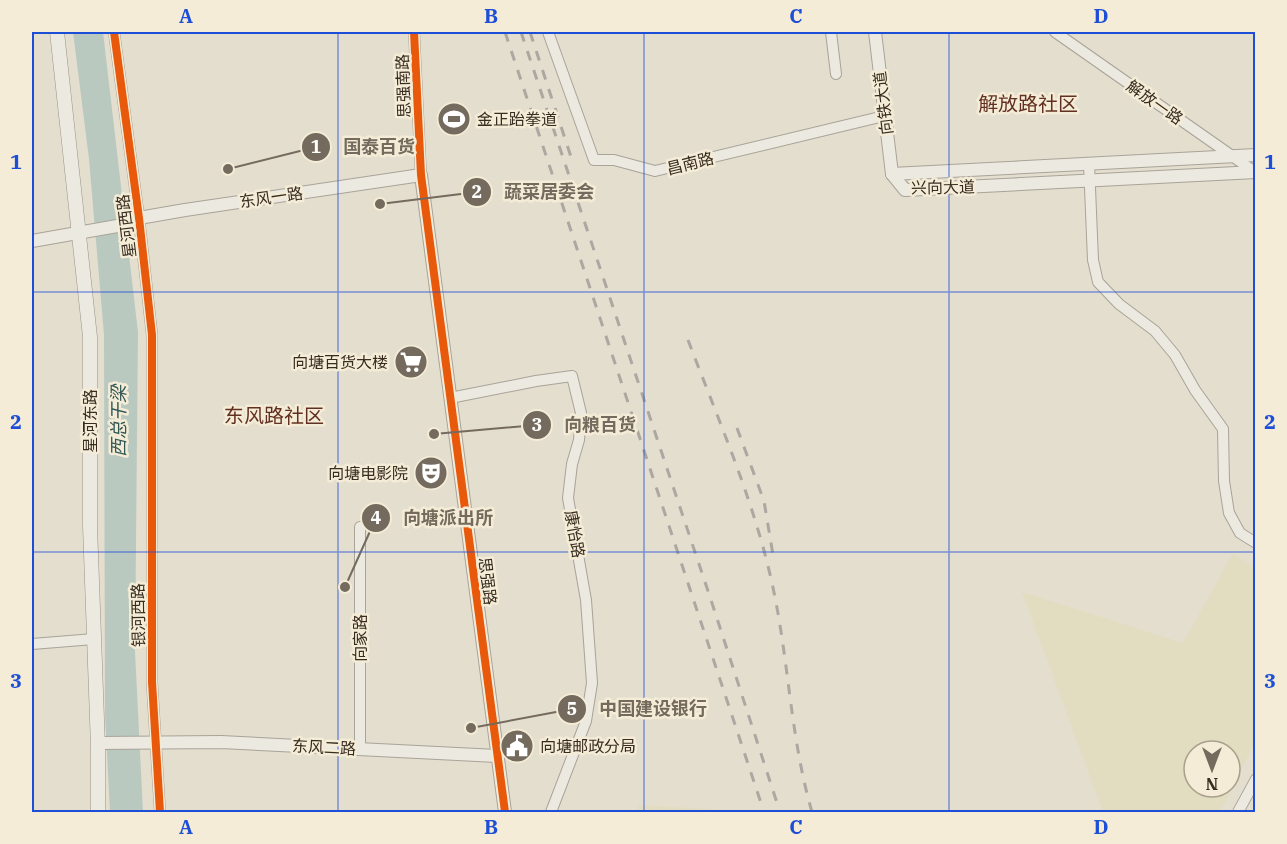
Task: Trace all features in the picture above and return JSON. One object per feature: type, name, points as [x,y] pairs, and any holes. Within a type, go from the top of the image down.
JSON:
[{"type":"main road","name":"星河东路","points":[[57,32],[90,337],[90,526],[101,743],[98,813]]},
{"type":"street","name":"星河西路","points":[[114,32],[152,335],[152,417]]},
{"type":"street","name":"思强南路","points":[[414,32],[422,175]]},
{"type":"street","name":"昌南路","points":[[548,32],[594,160],[614,160],[655,171],[884,116]]},
{"type":"street","points":[[831,32],[836,74]]},
{"type":"street","name":"向铁大道","points":[[875,32],[892,174]]},
{"type":"street","name":"解放一路","points":[[1056,32],[1255,172]]},
{"type":"street","name":"兴向大道","points":[[892,174],[1256,155]]},
{"type":"street","points":[[1089,164],[1093,260],[1098,282],[1119,304],[1155,331],[1175,355],[1195,390],[1223,429],[1224,481],[1228,513],[1240,533],[1256,543]]},
{"type":"street","name":"兴向大道","points":[[892,174],[906,190],[1255,172]]},
{"type":"street","name":"东风一路","points":[[80,233],[123,225],[139,218],[185,210],[422,175]]},
{"type":"street","name":"思强路","points":[[422,175],[505,813]]},
{"type":"street","points":[[32,241],[80,233]]},
{"type":"street","name":"康怡路","points":[[450,398],[572,376],[581,413],[579,440],[572,464],[568,498],[586,600],[592,683],[586,721],[551,813]]},
{"type":"street","name":"银河西路","points":[[152,417],[153,742],[160,813]]},
{"type":"street","name":"向家路","points":[[360,527],[360,748]]},
{"type":"street","points":[[32,644],[94,639]]},
{"type":"street","name":"东风二路","points":[[101,743],[221,742],[497,756]]},
{"type":"street","points":[[1238,813],[1256,779]]},
{"type":"shaded area","points":[[1233,553],[1255,569],[1255,742],[1242,768],[1242,739],[1182,739],[1182,799],[1226,799],[1220,812],[1103,812],[1022,592],[1183,643]]},
{"type":"shaded area","points":[[639,805],[746,811],[746,812],[637,812]]},
{"type":"water","name":"西总干梁","points":[[73,32],[103,32],[138,332],[135,651],[143,812],[110,812],[105,714],[104,335],[89,159]]},
{"type":"railway","points":[[505,32],[764,812]]},
{"type":"railway","points":[[521,32],[780,812]]},
{"type":"railway","points":[[530,32],[573,163]]},
{"type":"railway","points":[[688,340],[734,460],[764,552],[778,612],[794,727],[812,812]]},
{"type":"railway","points":[[737,428],[764,501],[774,561]]},
{"type":"cycle path","points":[[114,32],[152,335],[152,682],[160,812]]},
{"type":"cycle path","points":[[414,32],[421,175],[505,812]]},
{"type":"place","name":"金正跆拳道","points":[[454,119]]},
{"type":"place","name":"国泰百货","points":[[228,169]]},
{"type":"place","name":"蔬菜居委会","points":[[380,204]]},
{"type":"place","name":"向塘百货大楼","points":[[411,362]]},
{"type":"place","name":"向粮百货","points":[[434,434]]},
{"type":"place","name":"向塘电影院","points":[[431,473]]},
{"type":"place","name":"向塘派出所","points":[[345,587]]},
{"type":"place","name":"中国建设银行","points":[[471,728]]},
{"type":"place","name":"向塘邮政分局","points":[[517,746]]},
{"type":"district","name":"解放路社区","points":[[1028,103]]},
{"type":"district","name":"东风路社区","points":[[274,415]]}]
